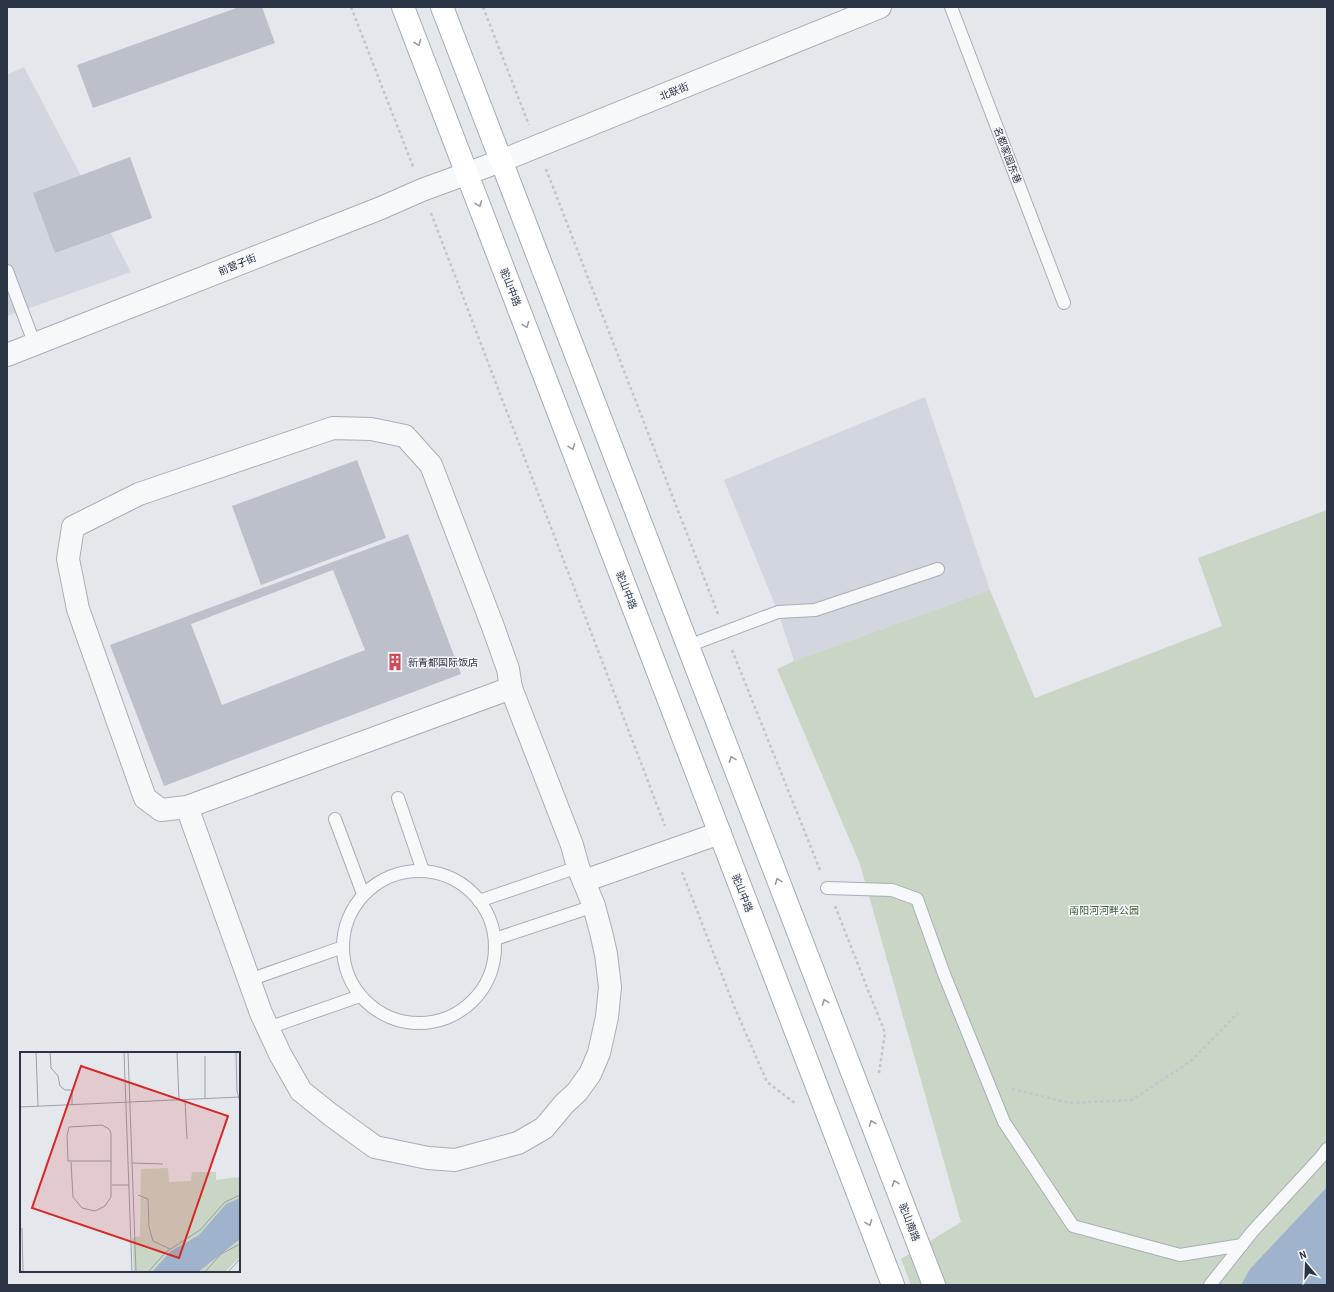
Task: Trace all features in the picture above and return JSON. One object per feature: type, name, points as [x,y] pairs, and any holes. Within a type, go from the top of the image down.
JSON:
[{"type":"main road","name":"驼山中路","points":[[403,7],[468,173],[893,1285]]},
{"type":"main road","points":[[442,7],[688,646]]},
{"type":"main road","name":"驼山南路","points":[[688,646],[934,1285]]},
{"type":"street","name":"北联街","points":[[468,173],[537,147],[880,7]]},
{"type":"street","name":"前营子街","points":[[7,355],[468,173]]},
{"type":"street","points":[[187,807],[249,980],[268,1028],[280,1054],[301,1091],[375,1147],[428,1158],[456,1160],[518,1143],[544,1128],[564,1104],[577,1092],[590,1074],[599,1053],[607,1017],[610,988],[606,954],[594,906],[511,688],[508,668],[431,465],[405,436],[372,429],[333,428],[139,494],[73,527],[68,559],[78,609],[145,798],[161,810],[187,807],[511,688]]},
{"type":"street","points":[[581,874],[674,850],[720,833]]},
{"type":"lane","name":"名都家园东巷","points":[[951,7],[1064,303]]},
{"type":"lane","points":[[7,271],[35,345]]},
{"type":"lane","points":[[688,646],[778,612],[815,610],[938,569]]},
{"type":"lane","points":[[398,798],[423,871]]},
{"type":"lane","points":[[335,819],[363,894]]},
{"type":"lane","points":[[406,871],[423,871],[429,871],[451,877],[471,890],[486,908],[494,930],[496,953],[490,976],[478,996],[460,1012],[437,1022],[412,1024],[388,1018],[367,1004],[351,985],[343,961],[342,937],[350,913],[363,894],[383,879],[406,871]]},
{"type":"lane","points":[[479,901],[581,874]]},
{"type":"lane","points":[[827,888],[892,890],[917,900],[944,974],[1004,1122],[1074,1226],[1180,1255],[1242,1245]]},
{"type":"lane","points":[[495,939],[594,906]]},
{"type":"lane","points":[[249,980],[343,947]]},
{"type":"lane","points":[[268,1028],[360,996]]},
{"type":"lane","points":[[1210,1285],[1252,1232],[1327,1149]]},
{"type":"path","points":[[351,7],[734,1006],[767,1082],[798,1105]]},
{"type":"path","points":[[483,7],[725,633],[886,1033],[878,1077]]},
{"type":"path","points":[[988,1083],[1070,1103],[1132,1100],[1191,1061],[1238,1013]]},
{"type":"shaded area","points":[[24,67],[131,272],[7,316],[7,75]]},
{"type":"shaded area","points":[[925,397],[990,590],[794,661],[778,612],[724,480]]},
{"type":"green space","name":"南阳河河畔公园","points":[[1327,510],[1327,1285],[911,1285],[901,1259],[961,1222],[860,864],[777,669],[794,661],[990,590],[1035,698],[1222,626],[1198,558]]},
{"type":"water","points":[[1327,1187],[1327,1285],[1241,1285],[1250,1269]]},
{"type":"building","points":[[239,7],[262,7],[275,43],[93,108],[77,65]]},
{"type":"building","points":[[130,157],[152,218],[55,253],[33,193]]},
{"type":"building","points":[[357,460],[386,538],[261,585],[232,506]]},
{"type":"building","name":"新青都国际饭店","points":[[408,534],[461,674],[164,786],[110,645]],"holes":[[[333,570],[365,650],[222,705],[191,624]]]},
{"type":"place","name":"新青都国际饭店","points":[[395,662]]}]
